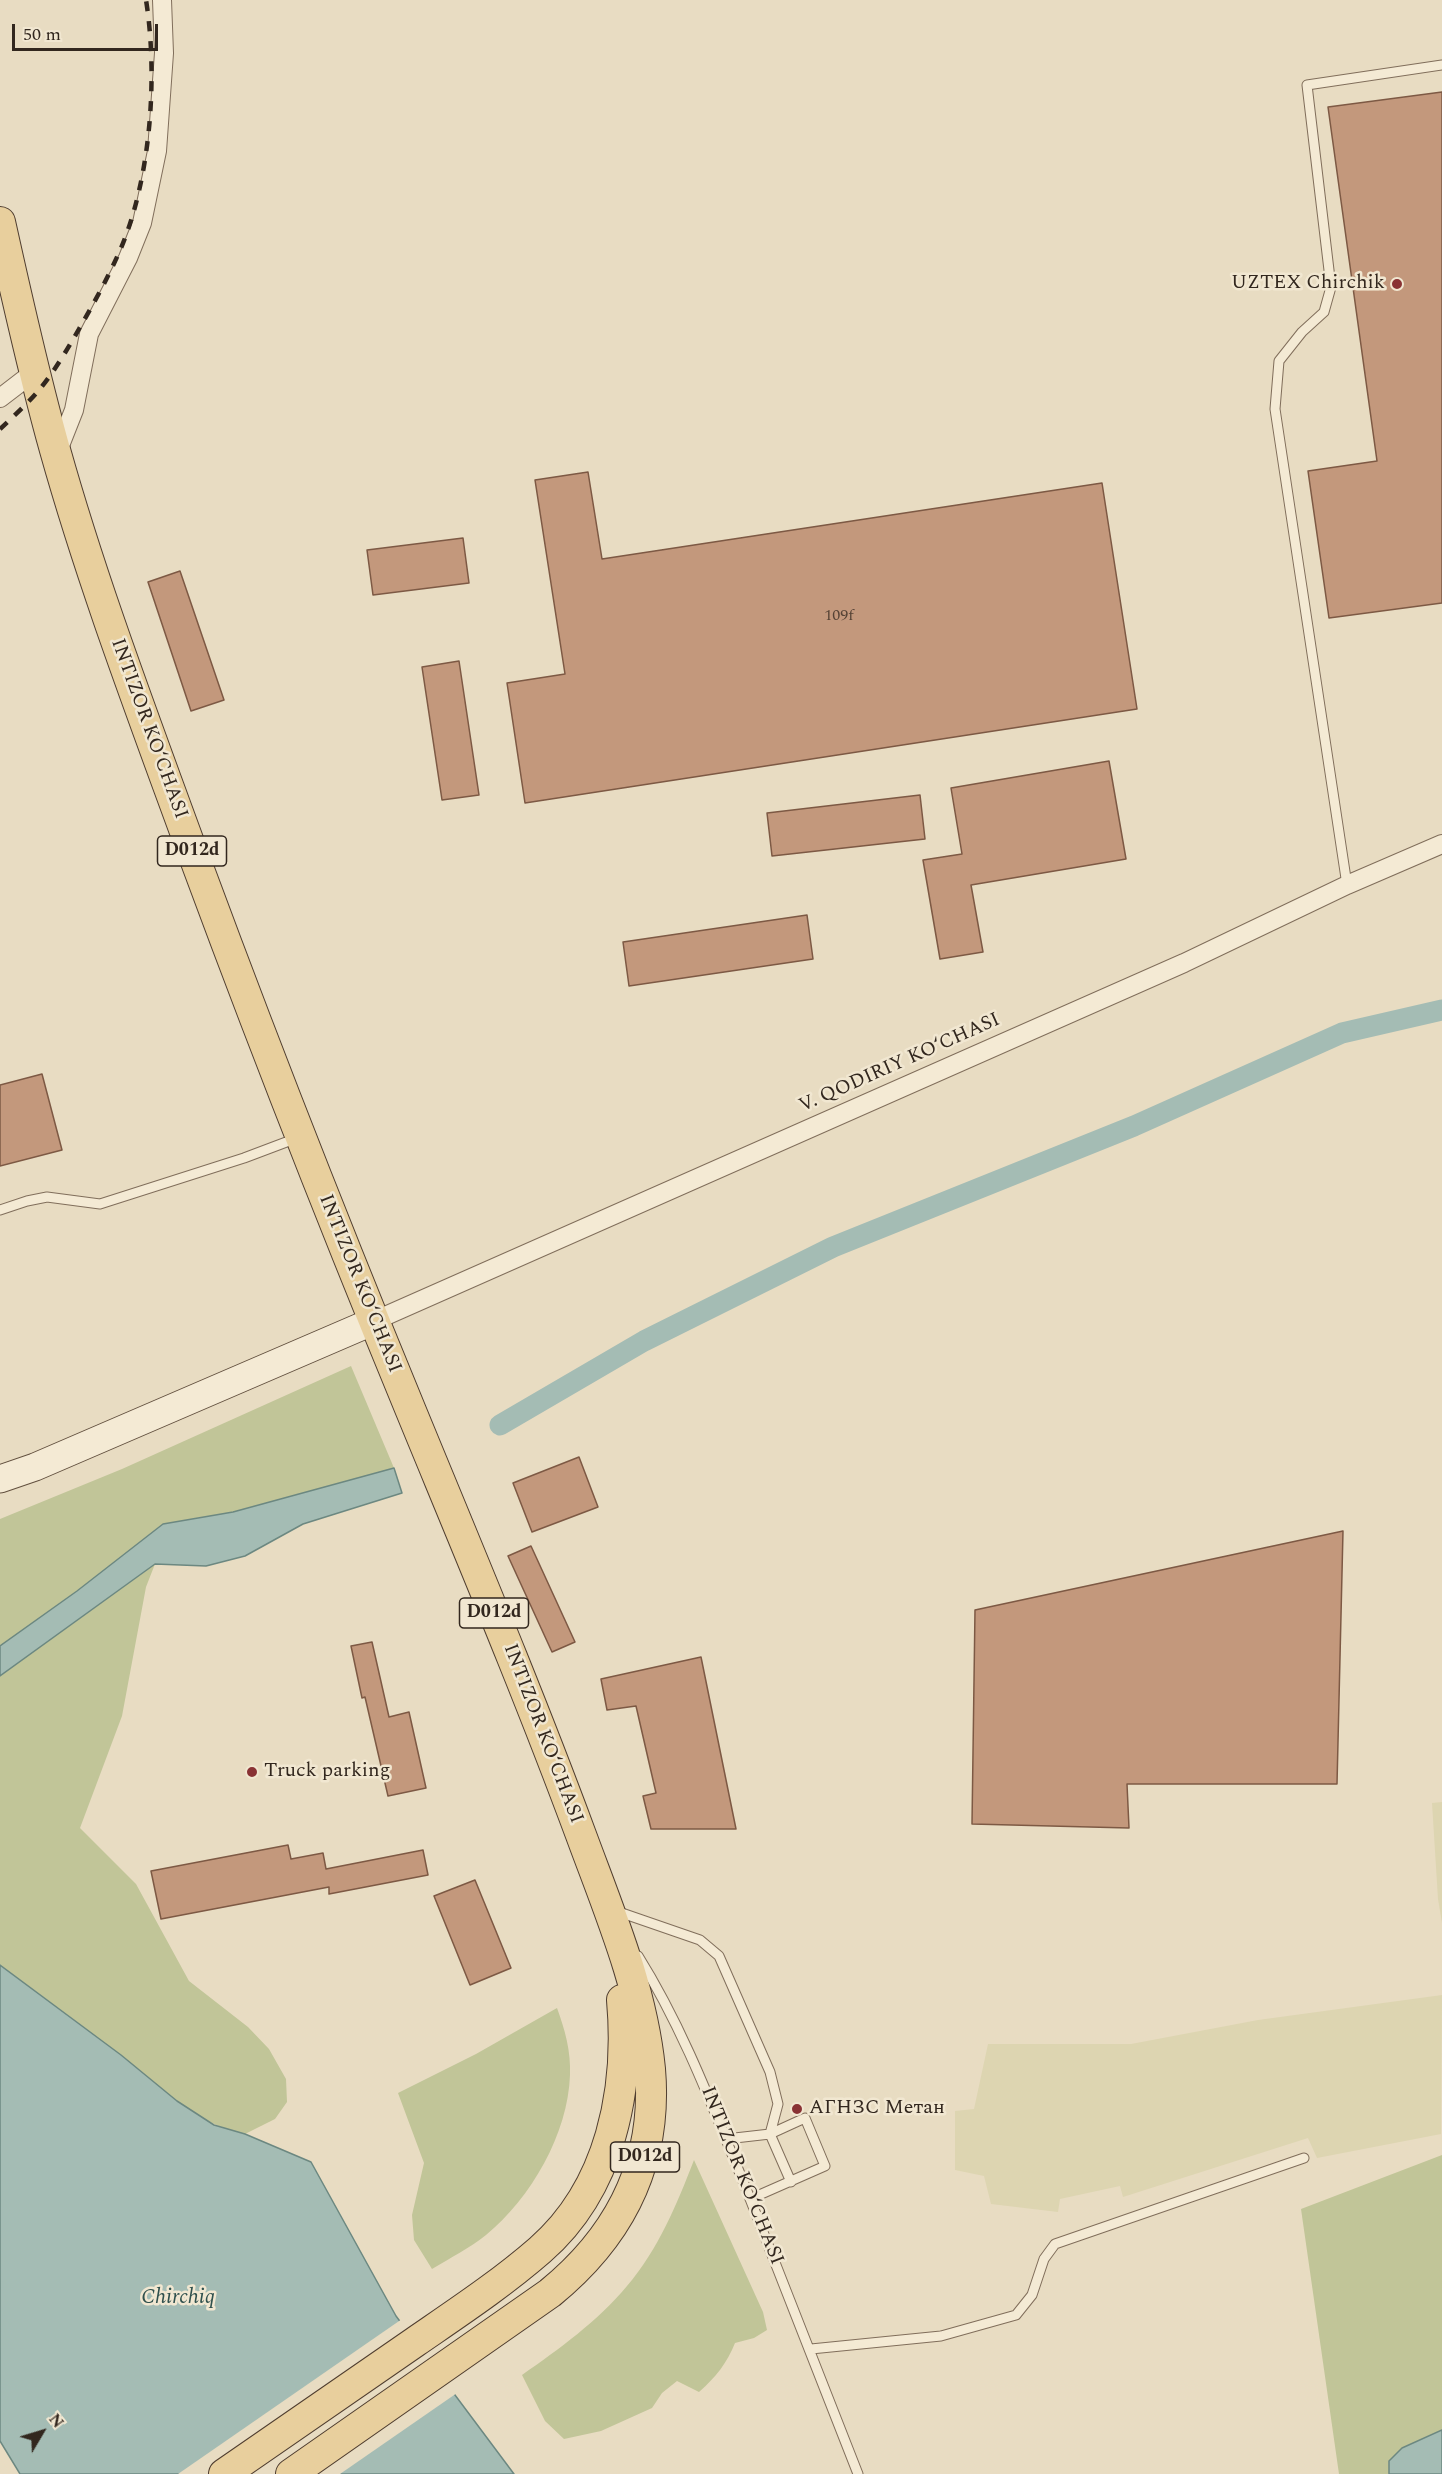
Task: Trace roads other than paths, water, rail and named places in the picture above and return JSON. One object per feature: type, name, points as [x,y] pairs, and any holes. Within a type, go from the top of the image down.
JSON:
[{"type":"main road","name":"INTIZOR KO‘CHASI","points":[[0,222],[34,372],[56,455],[108,621],[299,1137],[540,1725],[608,1908]]},
{"type":"main road","name":"D012d","points":[[224,2474],[458,2312],[526,2261],[555,2235],[580,2202],[607,2146],[619,2105],[624,2056],[620,1984],[608,1908]]},
{"type":"main road","name":"D012d","points":[[291,2474],[550,2293],[578,2268],[616,2218],[643,2164],[650,2122],[650,2074],[638,2001],[608,1908]]},
{"type":"street","points":[[56,455],[74,410],[89,334],[128,258],[142,223],[157,151],[164,53],[162,0]]},
{"type":"street","points":[[0,398],[34,372]]},
{"type":"street","name":"V. QODIRIY KO‘CHASI","points":[[374,1321],[1184,963],[1347,885],[1442,844]]},
{"type":"street","points":[[0,1479],[35,1467],[374,1321]]},
{"type":"lane","points":[[1347,885],[1275,409],[1279,361],[1302,333],[1324,312],[1331,287],[1307,85],[1442,65]]},
{"type":"lane","points":[[0,1210],[47,1197],[100,1204],[244,1158],[299,1137]]},
{"type":"lane","points":[[608,1908],[700,1940],[719,1956],[770,2072],[778,2104],[770,2134],[791,2182]]},
{"type":"lane","name":"INTIZOR KO‘CHASI","points":[[608,1908],[661,1993],[701,2078],[811,2349],[858,2474]]},
{"type":"lane","points":[[726,2139],[770,2134],[805,2118],[825,2166],[750,2199]]},
{"type":"lane","points":[[811,2349],[941,2336],[1016,2315],[1032,2295],[1044,2259],[1055,2244],[1304,2158]]},
{"type":"water","points":[[394,1468],[402,1493],[303,1524],[245,1556],[206,1566],[155,1564],[0,1676],[0,1646],[77,1591],[163,1524],[233,1512]]},
{"type":"water","name":"Chirchiq","points":[[0,1965],[121,2055],[177,2101],[214,2125],[245,2134],[311,2162],[396,2316],[514,2474],[20,2474],[0,2441]]},
{"type":"water","points":[[1442,2430],[1442,2474],[1389,2474],[1389,2461],[1402,2448]]},
{"type":"waterway","points":[[500,1425],[644,1341],[833,1247],[1134,1126],[1342,1033],[1442,1010]]},
{"type":"railway","points":[[0,429],[39,390],[60,361],[106,279],[131,220],[139,190],[149,126],[151,60],[146,0]]},
{"type":"place","name":"UZTEX Chirchik","points":[[1397,284]]},
{"type":"place","name":"Truck parking","points":[[252,1772]]},
{"type":"place","name":"АГНЗС Метан","points":[[797,2109]]}]
